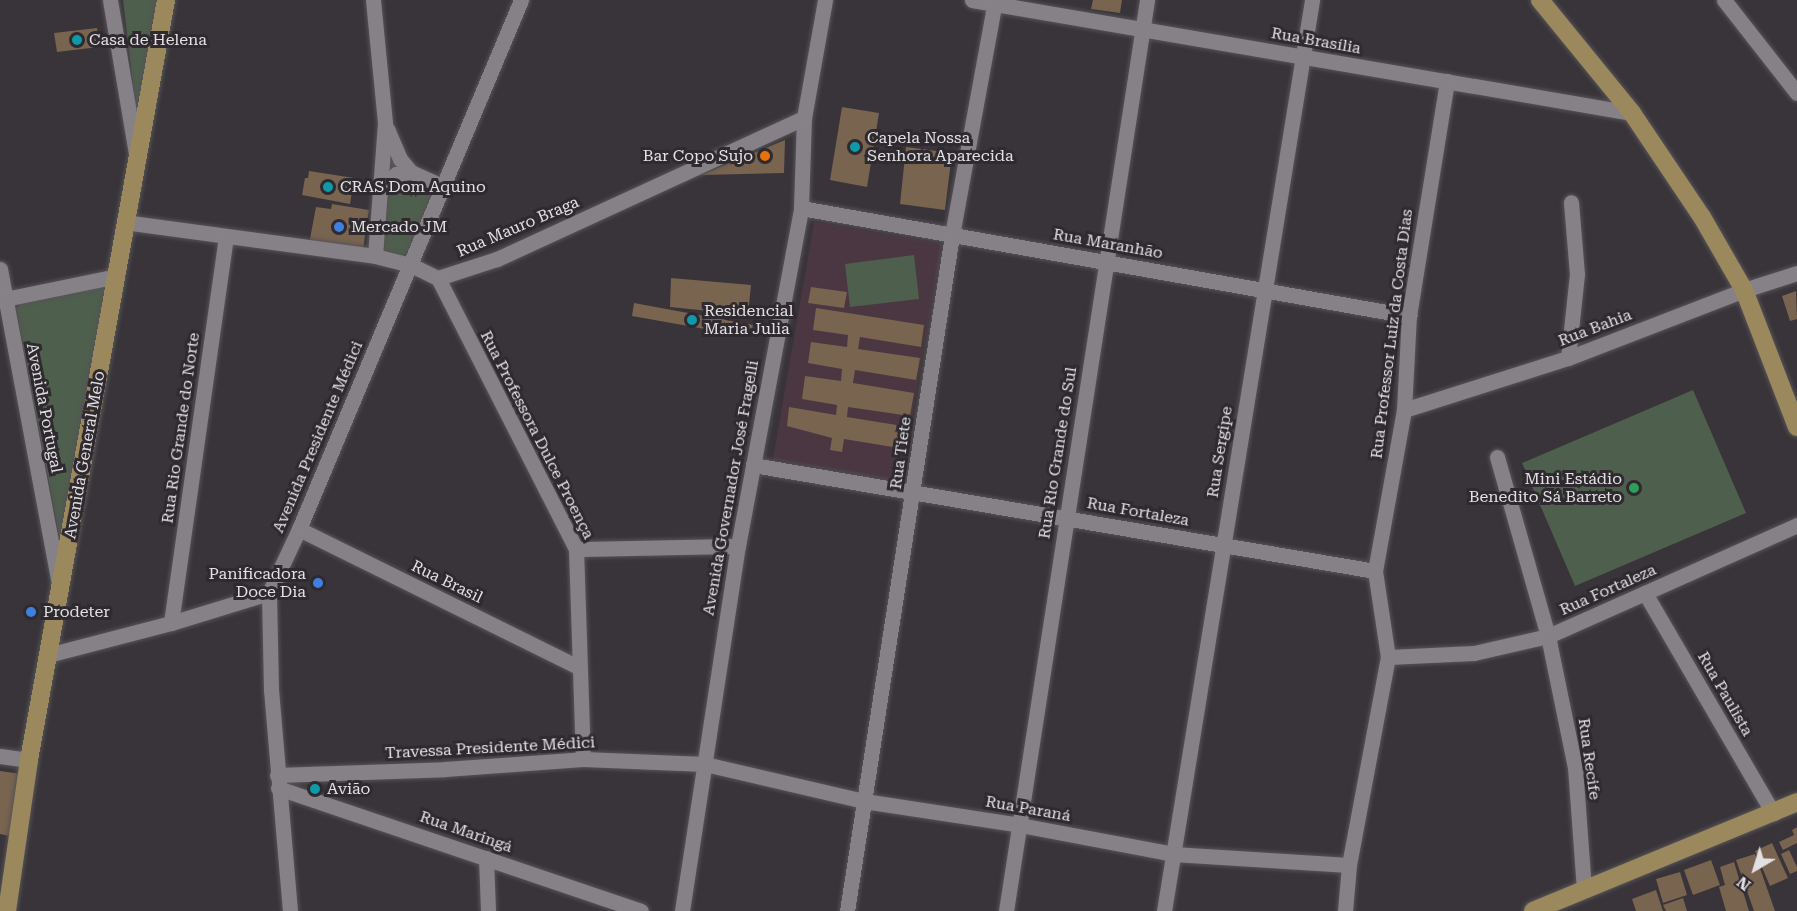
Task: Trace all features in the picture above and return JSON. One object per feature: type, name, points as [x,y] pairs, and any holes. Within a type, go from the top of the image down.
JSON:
[{"type":"main road","name":"Avenida General Melo","points":[[7,911],[29,760],[117,276],[124,222],[166,0]]},
{"type":"main road","points":[[1540,0],[1632,113],[1702,217],[1744,290],[1797,427]]},
{"type":"main road","points":[[1533,911],[1797,802]]},
{"type":"street","points":[[110,0],[137,157]]},
{"type":"street","points":[[373,0],[385,123],[382,188],[375,256]]},
{"type":"street","name":"Avenida Presidente Médici","points":[[290,911],[271,689],[269,593],[299,529],[521,0]]},
{"type":"street","name":"Avenida Governador José Fragelli","points":[[682,911],[738,546],[801,208],[804,118],[825,0]]},
{"type":"street","name":"Rua Brasília","points":[[972,0],[995,2],[1632,113]]},
{"type":"street","name":"Rua Rio Grande do Sul","points":[[1006,911],[1147,0]]},
{"type":"street","name":"Rua Sergipe","points":[[1164,911],[1301,56],[1312,0]]},
{"type":"street","points":[[1724,0],[1797,93]]},
{"type":"street","name":"Rua Tiete","points":[[847,911],[914,493],[952,235],[995,2]]},
{"type":"street","name":"Rua Professor Luiz da Costa Dias","points":[[1345,911],[1349,865],[1388,657],[1375,571],[1404,410],[1409,316],[1447,81]]},
{"type":"street","name":"Rua Mauro Braga","points":[[438,278],[496,259],[804,118]]},
{"type":"street","points":[[385,123],[400,159],[411,172],[443,186]]},
{"type":"street","points":[[382,188],[396,174],[411,172]]},
{"type":"street","points":[[1568,358],[1577,274],[1571,202]]},
{"type":"street","name":"Rua Maranhão","points":[[801,208],[1409,316]]},
{"type":"street","points":[[124,222],[375,256],[411,264],[438,278]]},
{"type":"street","name":"Rua Rio Grande do Norte","points":[[171,623],[226,237]]},
{"type":"street","name":"Avenida Portugal","points":[[0,269],[60,590]]},
{"type":"street","name":"Rua Bahia","points":[[1404,410],[1568,358],[1744,290],[1797,273]]},
{"type":"street","points":[[5,299],[117,276]]},
{"type":"street","name":"Rua Professora Dulce Proença","points":[[438,278],[576,549],[578,667],[583,759]]},
{"type":"street","name":"Rua Recife","points":[[1497,457],[1548,636],[1575,766],[1584,889]]},
{"type":"street","name":"Rua Fortaleza","points":[[753,465],[1375,571]]},
{"type":"street","name":"Rua Fortaleza","points":[[1388,657],[1474,653],[1548,636],[1797,525]]},
{"type":"street","name":"Rua Brasil","points":[[299,529],[578,667]]},
{"type":"street","points":[[576,549],[738,546]]},
{"type":"street","points":[[48,655],[171,623],[269,593]]},
{"type":"street","name":"Rua Paulista","points":[[1646,593],[1773,813]]},
{"type":"street","points":[[0,756],[29,760]]},
{"type":"street","name":"Travessa Presidente Médici","points":[[278,781],[583,759],[705,764]]},
{"type":"street","name":"Rua Paraná","points":[[705,764],[864,801],[1020,825],[1173,854],[1349,865]]},
{"type":"street","name":"Rua Maringá","points":[[278,781],[486,858],[641,911]]},
{"type":"street","points":[[486,858],[488,911]]},
{"type":"shaded area","points":[[814,222],[942,244],[901,482],[773,459]]},
{"type":"green space","points":[[123,0],[157,0],[137,118]]},
{"type":"green space","points":[[389,144],[404,180],[435,191],[407,253],[400,259],[385,254],[382,247]]},
{"type":"green space","points":[[914,255],[919,299],[850,307],[845,264]]},
{"type":"green space","points":[[107,286],[61,546],[16,309],[22,301]]},
{"type":"green space","name":"Mini Estádio Benedito Sá Barreto","points":[[1693,390],[1746,513],[1575,586],[1522,463]]},
{"type":"building","points":[[1093,0],[1122,0],[1120,13],[1091,9]]},
{"type":"building","name":"Casa de Helena","points":[[97,28],[99,47],[57,52],[54,33]]},
{"type":"building","name":"Capela Nossa Senhora Aparecida","points":[[842,107],[879,113],[867,187],[830,180]]},
{"type":"building","name":"Bar Copo Sujo","points":[[785,140],[784,173],[701,175]]},
{"type":"building","points":[[906,147],[952,153],[945,210],[900,204]]},
{"type":"building","name":"CRAS Dom Aquino","points":[[309,171],[354,178],[350,204],[302,195],[305,178],[308,178]]},
{"type":"building","name":"Mercado JM","points":[[332,204],[369,210],[363,249],[309,244],[316,207],[331,209]]},
{"type":"building","points":[[671,278],[751,285],[748,315],[670,307]]},
{"type":"building","points":[[811,287],[847,292],[844,308],[808,303]]},
{"type":"building","points":[[1796,291],[1797,319],[1790,321],[1782,296]]},
{"type":"building","name":"Residencial Maria Julia","points":[[634,303],[753,325],[750,337],[632,316]]},
{"type":"building","points":[[816,308],[924,325],[921,347],[860,337],[858,349],[920,358],[916,380],[855,370],[853,383],[914,393],[910,416],[848,407],[847,417],[909,427],[905,449],[844,439],[842,452],[830,450],[832,438],[787,426],[789,407],[836,415],[837,405],[802,399],[805,376],[841,381],[842,369],[808,363],[811,342],[847,347],[848,335],[813,330]]},
{"type":"building","points":[[0,771],[22,774],[10,836],[0,834]]},
{"type":"building","points":[[1797,827],[1797,843],[1783,850],[1779,842],[1794,835],[1792,830]]},
{"type":"building","points":[[1772,843],[1788,878],[1770,886],[1755,851]]},
{"type":"building","points":[[1789,850],[1797,867],[1797,871],[1790,874],[1781,854]]},
{"type":"building","points":[[1755,854],[1775,911],[1754,911],[1736,860]]},
{"type":"building","points":[[1711,860],[1720,885],[1693,895],[1684,870]]},
{"type":"building","points":[[1734,862],[1749,911],[1726,911],[1719,887],[1725,885],[1720,867]]},
{"type":"building","points":[[1680,872],[1687,895],[1663,903],[1656,879]]},
{"type":"building","points":[[1656,890],[1663,911],[1636,911],[1632,899]]},
{"type":"building","points":[[1683,898],[1687,911],[1666,911],[1663,905]]},
{"type":"place","name":"Casa de Helena","points":[[77,40]]},
{"type":"place","name":"Capela Nossa Senhora Aparecida","points":[[855,147]]},
{"type":"place","name":"Bar Copo Sujo","points":[[765,156]]},
{"type":"place","name":"CRAS Dom Aquino","points":[[328,187]]},
{"type":"place","name":"Mercado JM","points":[[339,227]]},
{"type":"place","name":"Residencial Maria Julia","points":[[692,320]]},
{"type":"place","name":"Mini Estádio Benedito Sá Barreto","points":[[1634,488]]},
{"type":"place","name":"Panificadora Doce Dia","points":[[318,583]]},
{"type":"place","name":"Prodeter","points":[[31,612]]},
{"type":"place","name":"Avião","points":[[315,789]]}]
